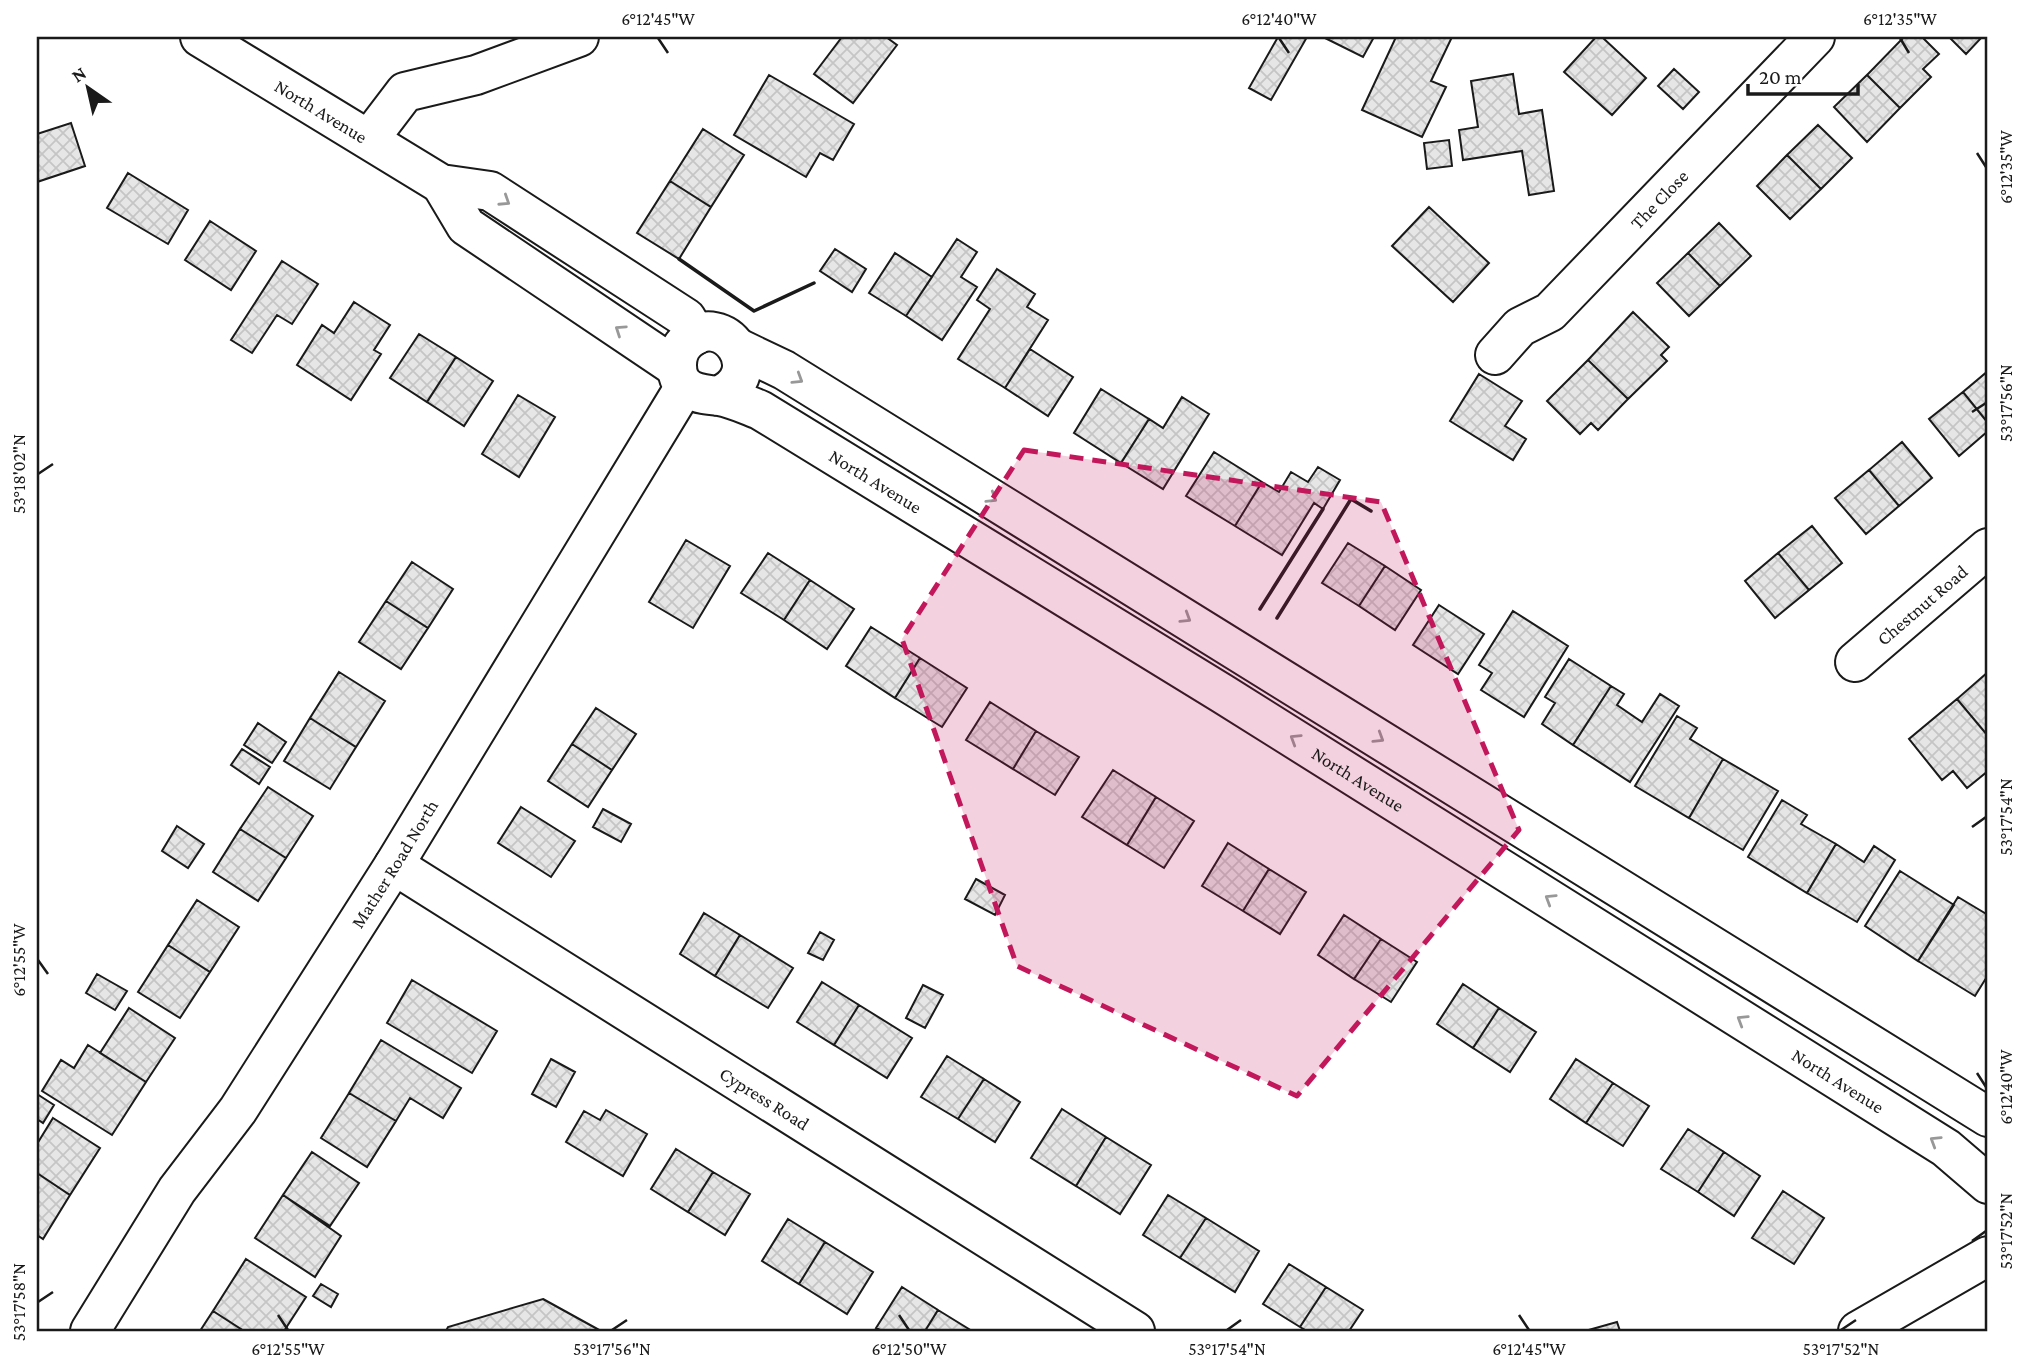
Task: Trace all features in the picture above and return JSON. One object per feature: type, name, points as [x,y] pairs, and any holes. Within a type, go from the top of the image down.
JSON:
[{"type":"street","name":"North Avenue","points":[[200,37],[370,138],[441,184],[490,191],[686,318],[696,335]]},
{"type":"street","points":[[370,138],[405,92],[476,75],[579,37]]},
{"type":"street","name":"The Close","points":[[1495,355],[1520,327],[1550,312],[1815,37]]},
{"type":"street","name":"North Avenue","points":[[441,184],[466,226],[693,383],[760,410],[1223,694],[1946,1148],[1988,1184]]},
{"type":"street","points":[[738,348],[742,367],[740,377],[727,392],[693,383],[681,349],[696,335],[705,332],[724,335],[738,348],[796,377],[1988,1117]]},
{"type":"street","name":"Mather Road North","points":[[90,1331],[182,1184],[238,1110],[394,865],[693,383]]},
{"type":"street","name":"Chestnut Road","points":[[1855,662],[1988,548]]},
{"type":"street","name":"Cypress Road","points":[[394,865],[1135,1331]]},
{"type":"street","points":[[1858,1331],[1988,1256]]},
{"type":"highlighted area","points":[[1024,450],[1381,502],[1519,830],[1297,1096],[1017,966],[902,639]]},
{"type":"building","points":[[842,37],[886,37],[897,45],[853,103],[814,74]]},
{"type":"building","points":[[1278,37],[1307,37],[1271,100],[1249,88]]},
{"type":"building","points":[[1323,37],[1374,37],[1363,57]]},
{"type":"building","points":[[1396,37],[1452,37],[1431,81],[1446,87],[1422,137],[1362,110]]},
{"type":"building","points":[[1596,37],[1602,37],[1646,78],[1612,115],[1564,72]]},
{"type":"building","points":[[1904,37],[1922,37],[1939,54],[1923,69],[1931,77],[1900,108],[1867,75]]},
{"type":"building","points":[[1949,37],[1982,37],[1966,54]]},
{"type":"building","points":[[1674,69],[1699,92],[1683,109],[1658,86]]},
{"type":"building","points":[[1513,74],[1519,114],[1542,110],[1554,191],[1529,195],[1522,151],[1463,160],[1459,130],[1478,127],[1471,81]]},
{"type":"building","points":[[769,75],[854,124],[833,160],[820,153],[806,177],[734,135]]},
{"type":"building","points":[[1867,75],[1900,108],[1867,142],[1834,107]]},
{"type":"building","points":[[71,123],[85,166],[37,182],[37,134]]},
{"type":"building","points":[[1818,125],[1852,158],[1821,189],[1787,155]]},
{"type":"building","points":[[703,129],[744,155],[711,207],[670,181]]},
{"type":"building","points":[[1449,140],[1452,166],[1427,169],[1424,143]]},
{"type":"building","points":[[1787,155],[1821,189],[1790,219],[1757,186]]},
{"type":"building","points":[[128,173],[188,210],[168,244],[107,208]]},
{"type":"building","points":[[670,181],[711,207],[679,259],[637,233]]},
{"type":"building","points":[[1429,207],[1489,263],[1453,302],[1392,246]]},
{"type":"building","points":[[210,221],[256,251],[231,290],[185,260]]},
{"type":"building","points":[[1719,223],[1751,256],[1720,286],[1688,253]]},
{"type":"building","points":[[957,239],[977,252],[961,277],[977,287],[942,340],[906,316]]},
{"type":"building","points":[[835,249],[866,269],[852,292],[820,271]]},
{"type":"building","points":[[895,253],[932,277],[906,316],[869,293]]},
{"type":"building","points":[[1688,253],[1720,286],[1689,316],[1657,283]]},
{"type":"building","points":[[282,261],[318,284],[292,324],[277,315],[252,353],[231,340]]},
{"type":"building","points":[[997,269],[1035,294],[1027,307],[1048,320],[1005,388],[958,359],[990,309],[977,300]]},
{"type":"building","points":[[354,302],[390,325],[374,350],[381,354],[351,400],[297,365],[322,325],[334,333]]},
{"type":"building","points":[[1633,312],[1669,347],[1661,355],[1667,361],[1628,399],[1588,360]]},
{"type":"building","points":[[419,334],[456,357],[427,402],[390,378]]},
{"type":"building","points":[[1030,349],[1073,377],[1048,416],[1005,388]]},
{"type":"building","points":[[456,357],[493,381],[464,426],[427,402]]},
{"type":"building","points":[[1588,360],[1628,399],[1598,430],[1591,423],[1580,434],[1547,401]]},
{"type":"building","points":[[1988,371],[1988,423],[1963,392]]},
{"type":"building","points":[[1479,374],[1522,401],[1505,426],[1526,439],[1513,460],[1450,421]]},
{"type":"building","points":[[1101,389],[1149,419],[1121,463],[1074,433]]},
{"type":"building","points":[[1963,392],[1988,423],[1988,431],[1959,456],[1929,419]]},
{"type":"building","points":[[518,395],[555,417],[519,477],[482,454]]},
{"type":"building","points":[[1182,397],[1209,414],[1163,489],[1121,463],[1149,419],[1163,428]]},
{"type":"building","points":[[1902,442],[1932,478],[1899,506],[1869,470]]},
{"type":"building","points":[[1214,452],[1262,482],[1235,526],[1186,496]]},
{"type":"building","points":[[1318,467],[1340,480],[1323,509],[1314,503],[1282,555],[1235,526],[1262,482],[1279,492],[1291,472],[1308,482]]},
{"type":"building","points":[[1869,470],[1899,506],[1866,534],[1835,498]]},
{"type":"building","points":[[1812,526],[1842,563],[1809,590],[1778,553]]},
{"type":"building","points":[[686,540],[730,566],[693,628],[649,602]]},
{"type":"building","points":[[1348,543],[1385,566],[1359,606],[1322,583]]},
{"type":"building","points":[[768,553],[810,580],[784,620],[741,593]]},
{"type":"building","points":[[1778,553],[1809,590],[1775,618],[1745,581]]},
{"type":"building","points":[[412,562],[453,589],[428,628],[386,601]]},
{"type":"building","points":[[1385,566],[1421,590],[1395,630],[1359,606]]},
{"type":"building","points":[[810,580],[854,609],[827,649],[784,620]]},
{"type":"building","points":[[386,601],[428,628],[401,669],[359,642]]},
{"type":"building","points":[[1439,605],[1484,634],[1458,674],[1413,645]]},
{"type":"building","points":[[1513,611],[1568,646],[1524,717],[1481,690],[1492,673],[1479,665]]},
{"type":"building","points":[[871,627],[920,658],[895,698],[846,666]]},
{"type":"building","points":[[920,658],[967,688],[942,727],[895,698]]},
{"type":"building","points":[[1569,659],[1611,686],[1573,745],[1542,724],[1555,703],[1545,697]]},
{"type":"building","points":[[339,672],[385,701],[356,747],[310,718]]},
{"type":"building","points":[[1988,672],[1988,736],[1957,699]]},
{"type":"building","points":[[1611,686],[1624,694],[1617,705],[1642,722],[1660,694],[1679,706],[1630,782],[1573,745]]},
{"type":"building","points":[[1957,699],[1988,736],[1988,771],[1967,788],[1953,771],[1942,780],[1909,739]]},
{"type":"building","points":[[990,702],[1036,731],[1013,769],[966,740]]},
{"type":"building","points":[[596,708],[636,734],[612,770],[572,744]]},
{"type":"building","points":[[1677,716],[1697,728],[1690,739],[1723,759],[1689,818],[1635,786]]},
{"type":"building","points":[[310,718],[356,747],[330,789],[284,761]]},
{"type":"building","points":[[258,723],[286,742],[272,763],[244,745]]},
{"type":"building","points":[[1036,731],[1079,757],[1055,795],[1013,769]]},
{"type":"building","points":[[572,744],[612,770],[588,807],[548,781]]},
{"type":"building","points":[[242,749],[270,767],[259,784],[231,765]]},
{"type":"building","points":[[1723,759],[1778,791],[1743,850],[1689,818]]},
{"type":"building","points":[[1113,770],[1156,797],[1127,845],[1082,817]]},
{"type":"building","points":[[268,787],[313,816],[286,858],[240,829]]},
{"type":"building","points":[[1156,797],[1194,821],[1164,868],[1127,845]]},
{"type":"building","points":[[1782,800],[1807,815],[1801,824],[1836,844],[1807,893],[1748,857]]},
{"type":"building","points":[[521,807],[575,841],[551,877],[498,843]]},
{"type":"building","points":[[603,809],[631,824],[621,842],[593,827]]},
{"type":"building","points":[[177,826],[204,844],[188,868],[162,851]]},
{"type":"building","points":[[240,829],[286,858],[258,901],[213,872]]},
{"type":"building","points":[[1228,843],[1269,869],[1243,911],[1202,886]]},
{"type":"building","points":[[1836,844],[1864,862],[1874,846],[1895,860],[1857,922],[1807,893]]},
{"type":"building","points":[[1269,869],[1306,892],[1280,934],[1243,911]]},
{"type":"building","points":[[1900,871],[1954,905],[1918,961],[1865,926]]},
{"type":"building","points":[[976,879],[1005,895],[995,915],[965,899]]},
{"type":"building","points":[[1958,897],[1988,915],[1988,975],[1975,996],[1918,961]]},
{"type":"building","points":[[197,900],[239,927],[210,972],[168,945]]},
{"type":"building","points":[[704,913],[740,935],[715,976],[680,954]]},
{"type":"building","points":[[1344,915],[1381,939],[1354,979],[1318,955]]},
{"type":"building","points":[[820,932],[834,940],[823,960],[808,953]]},
{"type":"building","points":[[740,935],[793,968],[768,1008],[715,976]]},
{"type":"building","points":[[1381,939],[1417,962],[1391,1002],[1354,979]]},
{"type":"building","points":[[168,945],[210,972],[180,1018],[138,992]]},
{"type":"building","points":[[97,974],[127,991],[115,1010],[86,993]]},
{"type":"building","points":[[412,980],[497,1031],[472,1073],[387,1023]]},
{"type":"building","points":[[822,982],[859,1005],[834,1045],[797,1022]]},
{"type":"building","points":[[1463,984],[1499,1008],[1473,1048],[1437,1024]]},
{"type":"building","points":[[923,985],[943,995],[925,1028],[906,1018]]},
{"type":"building","points":[[859,1005],[912,1038],[887,1078],[834,1045]]},
{"type":"building","points":[[129,1008],[175,1038],[146,1082],[100,1053]]},
{"type":"building","points":[[1499,1008],[1536,1032],[1510,1072],[1473,1048]]},
{"type":"building","points":[[381,1040],[461,1088],[443,1118],[410,1098],[396,1121],[349,1093]]},
{"type":"building","points":[[88,1045],[146,1082],[112,1135],[42,1091],[61,1060],[74,1068]]},
{"type":"building","points":[[947,1056],[984,1079],[958,1119],[921,1097]]},
{"type":"building","points":[[551,1059],[575,1072],[556,1107],[532,1094]]},
{"type":"building","points":[[1576,1059],[1613,1083],[1586,1123],[1550,1099]]},
{"type":"building","points":[[984,1079],[1020,1102],[995,1142],[958,1119]]},
{"type":"building","points":[[1613,1083],[1649,1106],[1623,1146],[1586,1123]]},
{"type":"building","points":[[349,1093],[396,1121],[367,1167],[321,1138]]},
{"type":"building","points":[[37,1094],[54,1105],[43,1123],[37,1119]]},
{"type":"building","points":[[1062,1109],[1106,1137],[1076,1186],[1031,1158]]},
{"type":"building","points":[[606,1110],[647,1134],[623,1176],[566,1142],[584,1111],[600,1120]]},
{"type":"building","points":[[53,1118],[100,1148],[70,1195],[37,1173],[37,1144]]},
{"type":"building","points":[[1688,1129],[1724,1152],[1698,1192],[1661,1169]]},
{"type":"building","points":[[1106,1137],[1151,1165],[1120,1214],[1076,1186]]},
{"type":"building","points":[[676,1149],[713,1172],[688,1212],[651,1189]]},
{"type":"building","points":[[312,1152],[359,1183],[330,1226],[283,1195]]},
{"type":"building","points":[[1724,1152],[1760,1176],[1734,1216],[1698,1192]]},
{"type":"building","points":[[713,1172],[750,1194],[725,1235],[688,1212]]},
{"type":"building","points":[[37,1173],[70,1195],[43,1239],[37,1235]]},
{"type":"building","points":[[1783,1191],[1824,1218],[1794,1264],[1752,1238]]},
{"type":"building","points":[[283,1195],[341,1236],[315,1277],[255,1238]]},
{"type":"building","points":[[1168,1195],[1206,1218],[1180,1258],[1143,1235]]},
{"type":"building","points":[[1206,1218],[1259,1251],[1235,1292],[1180,1258]]},
{"type":"building","points":[[788,1219],[825,1242],[799,1284],[762,1261]]},
{"type":"building","points":[[825,1242],[873,1272],[847,1314],[799,1284]]},
{"type":"building","points":[[246,1259],[306,1297],[284,1331],[244,1331],[213,1311]]},
{"type":"building","points":[[1289,1264],[1326,1287],[1300,1327],[1263,1304]]},
{"type":"building","points":[[321,1284],[338,1294],[331,1307],[313,1296]]},
{"type":"building","points":[[902,1287],[938,1310],[925,1331],[882,1331],[876,1328]]},
{"type":"building","points":[[1326,1287],[1363,1310],[1349,1331],[1307,1331],[1300,1327]]},
{"type":"building","points":[[543,1299],[601,1331],[446,1331],[448,1327]]},
{"type":"building","points":[[938,1310],[972,1331],[925,1331]]},
{"type":"building","points":[[213,1311],[244,1331],[200,1331]]},
{"type":"building","points":[[1617,1322],[1620,1331],[1585,1331]]},
{"type":"wall","points":[[679,259],[754,311],[814,283]]},
{"type":"wall","points":[[1277,618],[1351,499],[1371,511]]},
{"type":"wall","points":[[1260,609],[1323,509]]}]
